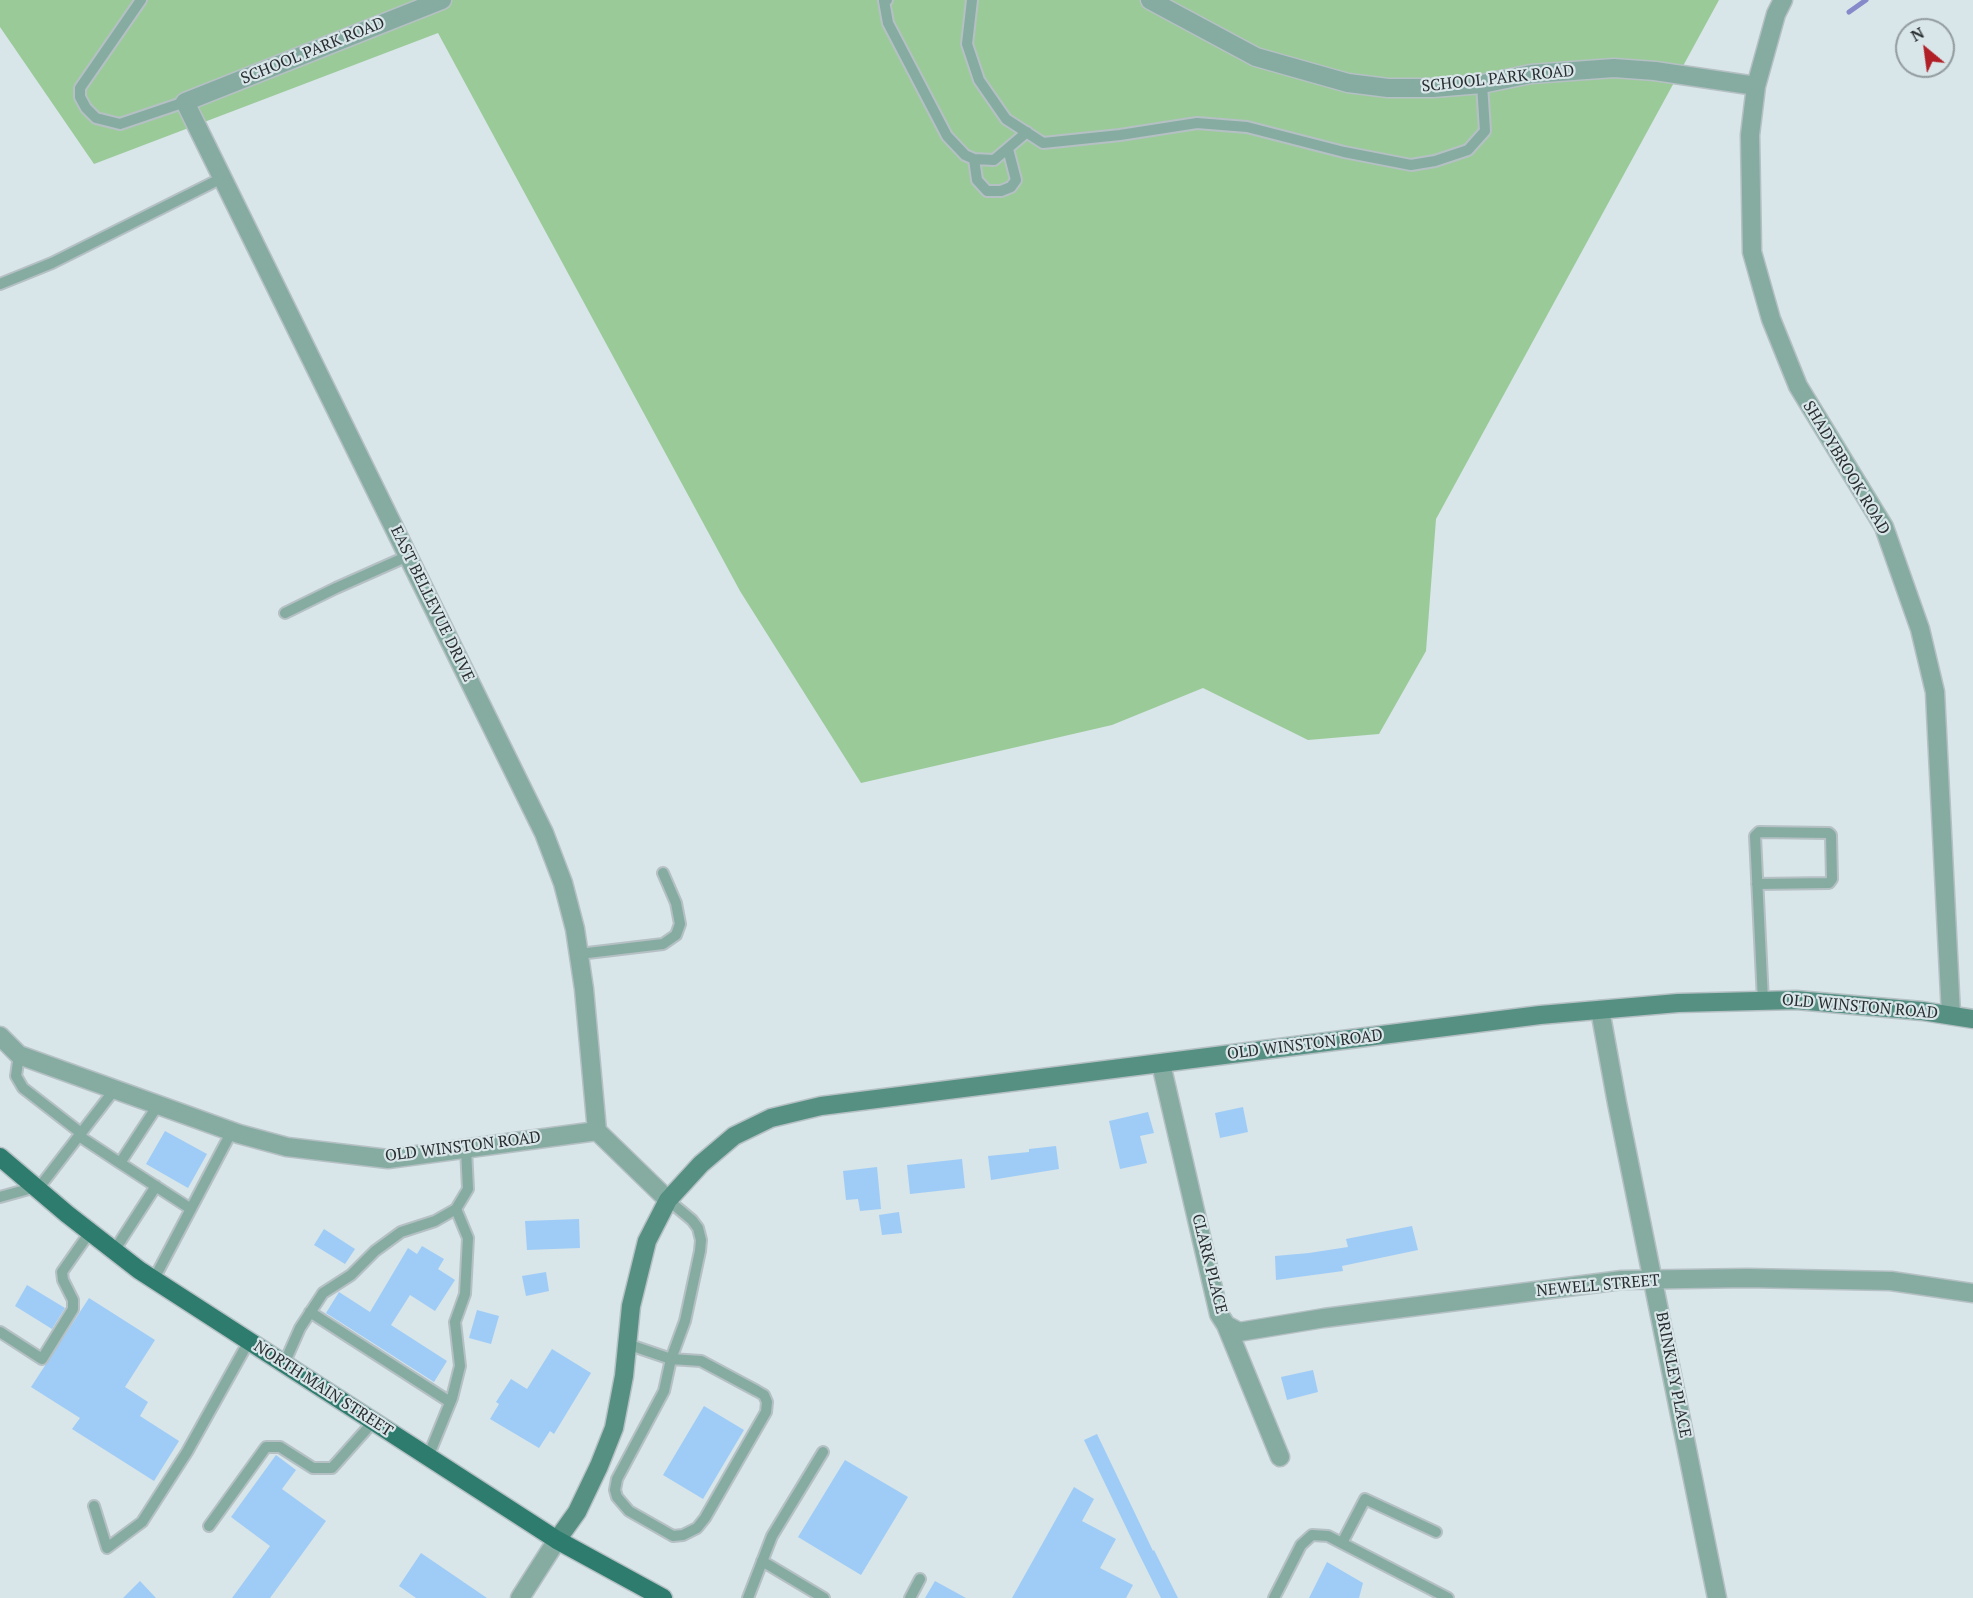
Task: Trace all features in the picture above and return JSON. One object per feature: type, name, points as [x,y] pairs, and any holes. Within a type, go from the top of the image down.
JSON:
[{"type":"main road","name":"NORTH MAIN STREET","points":[[0,1157],[90,1232],[154,1279],[557,1540],[663,1598]]},
{"type":"street","name":"SCHOOL PARK ROAD","points":[[185,102],[442,0]]},
{"type":"street","name":"SCHOOL PARK ROAD","points":[[1150,0],[1171,5],[1256,57],[1348,83],[1388,88],[1433,88],[1482,84],[1531,74],[1614,68],[1655,71],[1756,86]]},
{"type":"street","name":"SHADYBROOK ROAD","points":[[1783,0],[1776,14],[1756,86],[1750,135],[1752,252],[1768,308],[1798,386],[1884,527],[1920,629],[1935,692],[1951,1015]]},
{"type":"street","name":"EAST BELLEVUE DRIVE","points":[[185,102],[544,833],[563,883],[579,954],[597,1131]]},
{"type":"street","name":"OLD WINSTON ROAD","points":[[557,1540],[577,1512],[614,1428],[624,1376],[631,1306],[647,1241],[668,1200],[701,1164],[734,1136],[771,1118],[821,1106],[1540,1016],[1678,1003],[1796,1000],[1922,1011],[1973,1019]]},
{"type":"street","name":"BRINKLEY PLACE","points":[[1600,1010],[1718,1598]]},
{"type":"street","name":"OLD WINSTON ROAD","points":[[0,1036],[19,1055],[232,1131],[287,1147],[388,1159],[597,1131]]},
{"type":"street","name":"CLARK PLACE","points":[[1161,1064],[1220,1314],[1280,1457]]},
{"type":"street","points":[[597,1131],[668,1200]]},
{"type":"street","name":"NEWELL STREET","points":[[1226,1325],[1239,1332],[1324,1318],[1622,1280],[1747,1278],[1891,1281],[1973,1293]]},
{"type":"street","points":[[520,1598],[557,1540]]},
{"type":"lane","points":[[141,0],[80,88],[80,97],[86,108],[96,118],[120,124],[185,102]]},
{"type":"lane","points":[[887,0],[884,1],[888,23],[947,136],[965,155],[974,159],[994,160],[1027,132]]},
{"type":"lane","points":[[972,0],[967,44],[979,80],[1006,119],[1043,143],[1120,135],[1197,123],[1247,127],[1344,152],[1411,165],[1435,161],[1468,150],[1485,131],[1482,84]]},
{"type":"lane","points":[[974,159],[977,180],[987,191],[1001,191],[1011,187],[1016,180],[1008,149]]},
{"type":"lane","points":[[0,284],[52,263],[222,178]]},
{"type":"lane","points":[[285,613],[408,556]]},
{"type":"lane","points":[[1757,884],[1829,883],[1832,879],[1831,836],[1829,833],[1759,832],[1755,836],[1757,884],[1762,1001]]},
{"type":"lane","points":[[579,954],[663,945],[676,935],[680,924],[676,903],[663,873]]},
{"type":"lane","points":[[19,1055],[16,1076],[23,1088],[80,1135],[191,1209]]},
{"type":"lane","points":[[0,1197],[37,1188],[115,1089]]},
{"type":"lane","points":[[120,1163],[158,1105]]},
{"type":"lane","points":[[154,1279],[232,1131]]},
{"type":"lane","points":[[284,1364],[300,1328],[323,1293],[351,1275],[375,1251],[401,1232],[435,1221],[456,1209],[468,1190],[466,1149]]},
{"type":"lane","points":[[114,1251],[156,1186]]},
{"type":"lane","points":[[627,1344],[671,1359],[701,1361],[757,1390],[764,1395],[767,1402],[766,1412],[705,1518],[697,1528],[682,1535],[673,1536],[629,1511],[617,1497],[615,1490],[616,1479],[664,1391],[671,1359],[685,1321],[701,1240],[698,1228],[692,1220],[668,1200]]},
{"type":"lane","points":[[428,1457],[450,1402],[460,1366],[455,1322],[465,1294],[468,1238],[456,1209]]},
{"type":"lane","points":[[0,1332],[42,1359],[73,1309],[73,1300],[63,1280],[62,1272],[90,1232]]},
{"type":"lane","points":[[310,1312],[450,1402]]},
{"type":"lane","points":[[94,1506],[107,1548],[142,1522],[187,1452],[249,1341]]},
{"type":"lane","points":[[209,1526],[266,1447],[280,1448],[313,1468],[332,1468],[373,1422]]},
{"type":"lane","points":[[748,1598],[772,1536],[823,1452]]},
{"type":"lane","points":[[1342,1543],[1365,1499],[1436,1532]]},
{"type":"lane","points":[[1274,1598],[1301,1545],[1312,1535],[1328,1536],[1448,1598]]},
{"type":"lane","points":[[762,1561],[824,1598]]},
{"type":"lane","points":[[910,1598],[920,1580]]},
{"type":"green space","points":[[0,0],[1719,0],[1436,519],[1426,651],[1379,734],[1308,740],[1203,688],[1112,725],[861,783],[740,591],[438,33],[94,164],[0,27]]},
{"type":"building","points":[[1243,1107],[1248,1132],[1220,1138],[1215,1113]]},
{"type":"building","points":[[1148,1112],[1154,1133],[1140,1136],[1147,1163],[1120,1169],[1109,1121]]},
{"type":"building","points":[[165,1131],[207,1154],[188,1188],[146,1164]]},
{"type":"building","points":[[1056,1146],[1059,1169],[991,1180],[988,1156],[1029,1152],[1029,1149]]},
{"type":"building","points":[[962,1159],[965,1188],[910,1194],[907,1165]]},
{"type":"building","points":[[877,1167],[881,1209],[860,1211],[858,1199],[846,1200],[843,1171]]},
{"type":"building","points":[[899,1212],[902,1233],[882,1235],[879,1215]]},
{"type":"building","points":[[579,1219],[580,1248],[527,1250],[525,1221]]},
{"type":"building","points":[[1412,1226],[1418,1250],[1342,1266],[1343,1271],[1276,1280],[1275,1256],[1348,1247],[1346,1239]]},
{"type":"building","points":[[324,1229],[355,1249],[345,1264],[314,1245]]},
{"type":"building","points":[[422,1246],[444,1259],[438,1269],[455,1280],[435,1311],[410,1295],[391,1325],[447,1361],[434,1382],[326,1313],[339,1292],[370,1312],[408,1248],[417,1254]]},
{"type":"building","points":[[546,1272],[549,1291],[526,1296],[522,1276]]},
{"type":"building","points":[[27,1285],[65,1308],[52,1329],[15,1306]]},
{"type":"building","points":[[89,1298],[155,1340],[125,1387],[148,1402],[140,1416],[179,1441],[154,1481],[72,1429],[80,1418],[31,1387]]},
{"type":"building","points":[[477,1310],[499,1316],[491,1344],[469,1338]]},
{"type":"building","points":[[552,1349],[591,1373],[554,1434],[550,1431],[539,1448],[490,1419],[499,1404],[496,1402],[511,1379],[527,1389]]},
{"type":"building","points":[[1313,1370],[1318,1392],[1287,1400],[1281,1377]]},
{"type":"building","points":[[704,1406],[744,1430],[703,1499],[663,1475]]},
{"type":"building","points":[[1097,1434],[1178,1598],[1161,1598],[1137,1550],[1084,1440]]},
{"type":"building","points":[[276,1455],[296,1470],[282,1489],[326,1521],[270,1598],[232,1598],[270,1546],[231,1517]]},
{"type":"building","points":[[845,1460],[908,1497],[861,1575],[798,1537]]},
{"type":"building","points":[[1074,1487],[1094,1499],[1082,1521],[1116,1539],[1100,1568],[1133,1585],[1126,1598],[1012,1598]]},
{"type":"building","points":[[421,1553],[487,1598],[416,1598],[399,1586]]},
{"type":"building","points":[[1327,1562],[1363,1583],[1359,1598],[1309,1598]]},
{"type":"building","points":[[140,1581],[156,1598],[123,1598]]},
{"type":"building","points":[[935,1581],[966,1598],[925,1598]]},
{"type":"waterway","points":[[1849,12],[1866,0]]}]
